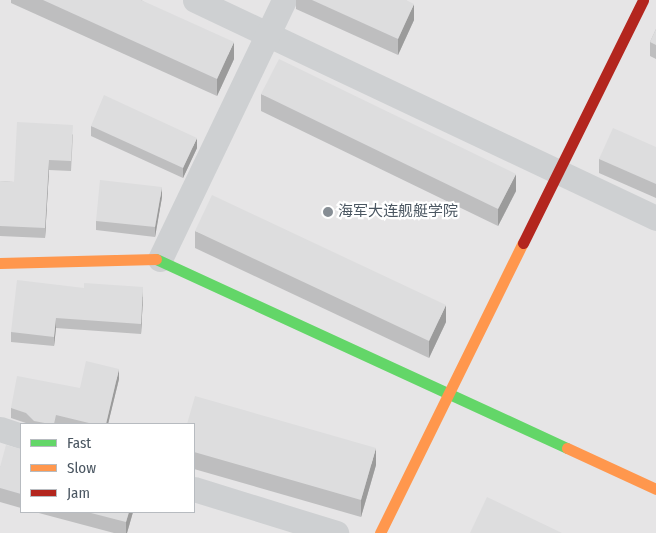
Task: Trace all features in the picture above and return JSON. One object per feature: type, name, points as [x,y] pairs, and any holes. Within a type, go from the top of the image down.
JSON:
[{"type":"street","points":[[195,0],[656,218]]},
{"type":"street","points":[[160,260],[284,0]]},
{"type":"street","points":[[380,533],[643,0]]},
{"type":"street","points":[[0,263],[160,260],[656,489]]},
{"type":"street","points":[[0,429],[20,436]]},
{"type":"street","points":[[195,489],[336,533]]},
{"type":"shaded area","name":"海军大连舰艇学院","points":[[0,0],[656,0],[656,533],[0,533]]},
{"type":"building","points":[[43,0],[141,0],[234,42],[217,79]]},
{"type":"building","points":[[312,0],[406,0],[414,4],[398,39]]},
{"type":"building","points":[[656,29],[656,45],[650,42]]},
{"type":"building","points":[[279,59],[516,174],[498,209],[261,94]]},
{"type":"building","points":[[104,95],[197,138],[183,168],[91,126]]},
{"type":"building","points":[[17,122],[73,125],[71,161],[49,160],[45,228],[0,226],[0,181],[14,182]]},
{"type":"building","points":[[613,128],[656,147],[656,184],[599,159]]},
{"type":"building","points":[[100,180],[162,187],[155,227],[96,221]]},
{"type":"building","points":[[212,195],[446,305],[429,341],[195,231]]},
{"type":"building","points":[[17,280],[84,288],[84,283],[143,287],[141,324],[56,318],[54,337],[11,332]]},
{"type":"building","points":[[86,361],[119,369],[106,423],[89,423],[56,415],[54,423],[45,423],[34,421],[26,413],[11,408],[17,376],[80,388]]},
{"type":"building","points":[[195,396],[376,448],[361,500],[195,452],[195,423],[187,423]]},
{"type":"building","points":[[6,445],[20,449],[20,494],[0,488],[0,467]]},
{"type":"building","points":[[487,497],[562,533],[470,533]]},
{"type":"building","points":[[91,513],[129,513],[126,522]]},
{"type":"traffic: fast","points":[[156,259],[567,448]]},
{"type":"traffic: slow","points":[[380,533],[523,243]]},
{"type":"traffic: slow","points":[[0,263],[156,259]]},
{"type":"traffic: slow","points":[[567,448],[656,489]]},
{"type":"traffic: jam","points":[[523,243],[643,0]]},
{"type":"place","name":"海军大连舰艇学院","points":[[328,212]]}]
